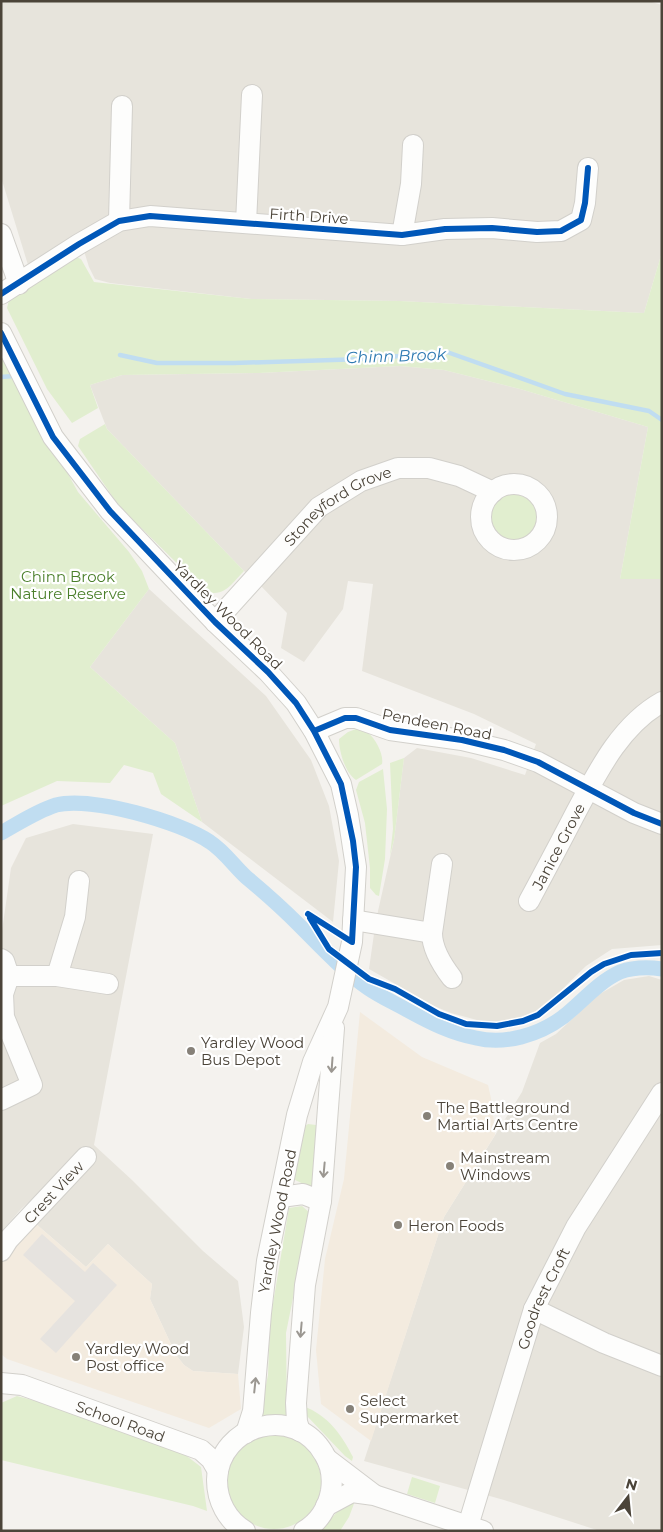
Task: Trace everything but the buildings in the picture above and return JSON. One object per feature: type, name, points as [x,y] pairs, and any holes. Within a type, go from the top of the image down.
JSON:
[{"type":"street","points":[[246,223],[252,95]]},
{"type":"street","points":[[120,221],[122,106]]},
{"type":"street","points":[[402,236],[411,184],[413,145]]},
{"type":"street","name":"Firth Drive","points":[[1,294],[79,244],[120,221],[150,216],[402,236],[445,229],[492,228],[537,232],[561,231],[581,220],[586,203],[588,168]]},
{"type":"street","points":[[1,234],[19,284]]},
{"type":"street","name":"Yardley Wood Road","points":[[1,333],[53,437],[110,511],[214,622],[268,672],[296,703],[314,731],[340,784],[348,814],[356,866],[353,920],[351,946],[336,1011],[321,1201],[305,1285],[296,1403],[297,1422],[300,1430]]},
{"type":"street","name":"Stoneyford Grove","points":[[214,622],[319,507],[361,481],[398,468],[429,468],[459,476],[493,492]]},
{"type":"street","name":"Janice Grove","points":[[529,901],[614,745],[635,723],[662,702]]},
{"type":"street","name":"Pendeen Road","points":[[314,731],[345,718],[356,718],[390,730],[462,740],[504,750],[538,762],[588,790],[634,813],[662,824]]},
{"type":"street","points":[[442,864],[432,933],[436,952],[444,968],[452,978]]},
{"type":"street","points":[[57,976],[75,917],[79,881]]},
{"type":"street","points":[[353,920],[432,933]]},
{"type":"street","points":[[1,1100],[32,1085],[4,1017],[5,967],[108,984]]},
{"type":"street","name":"Yardley Wood Road","points":[[246,1433],[252,1411],[267,1261],[297,1115],[313,1062],[336,1011]]},
{"type":"street","name":"Goodrest Croft","points":[[476,1528],[534,1309],[576,1227],[662,1092]]},
{"type":"street","points":[[297,1115],[328,1121]]},
{"type":"street","name":"Crest View","points":[[1,1251],[8,1240],[86,1157]]},
{"type":"street","points":[[281,1196],[303,1194],[321,1201]]},
{"type":"street","points":[[534,1309],[604,1343],[662,1366]]},
{"type":"street","name":"School Road","points":[[1,1383],[22,1385],[202,1450],[230,1446]]},
{"type":"street","name":"School Road","points":[[1,1396],[10,1393],[40,1392]]},
{"type":"street","points":[[235,1527],[223,1507],[219,1494],[218,1471],[230,1446],[246,1433],[257,1427],[276,1425],[289,1426],[300,1430],[315,1441],[327,1459],[331,1470],[332,1486],[326,1506],[319,1518],[304,1531]]},
{"type":"street","points":[[202,1450],[211,1459],[218,1471]]},
{"type":"street","points":[[327,1459],[374,1495]]},
{"type":"street","points":[[326,1506],[352,1492],[374,1495],[476,1528]]},
{"type":"shaded area","points":[[1,1],[648,1],[662,5],[662,252],[644,313],[400,301],[251,299],[110,283],[95,279],[89,267],[78,232],[28,265],[1,177]]},
{"type":"shaded area","points":[[400,366],[444,370],[520,389],[648,427],[620,579],[662,579],[662,945],[612,949],[586,966],[542,1009],[520,1020],[488,1023],[451,1013],[434,1006],[369,969],[376,920],[394,840],[404,758],[417,748],[471,758],[525,775],[536,744],[474,714],[362,671],[373,584],[348,581],[343,609],[304,662],[281,648],[287,613],[107,429],[90,385],[122,375],[259,373]]},
{"type":"shaded area","points":[[149,589],[266,696],[311,760],[329,806],[339,861],[333,922],[202,822],[175,743],[90,667]]},
{"type":"shaded area","points":[[73,824],[153,834],[94,1145],[203,1251],[238,1281],[244,1327],[238,1374],[193,1371],[184,1365],[176,1355],[150,1299],[152,1284],[108,1244],[86,1267],[36,1224],[46,1186],[21,1209],[1,1232],[1,938],[11,868],[26,838]]},
{"type":"shaded area","points":[[649,976],[662,980],[662,1531],[600,1531],[504,1500],[364,1461],[444,1217],[522,1092],[540,1043],[556,1034],[598,995],[624,980]]},
{"type":"shaded area","points":[[360,1012],[422,1057],[488,1085],[495,1135],[444,1217],[371,1441],[321,1404],[316,1350],[325,1259],[344,1179]]},
{"type":"shaded area","points":[[36,1224],[86,1267],[108,1244],[152,1284],[150,1299],[176,1355],[184,1365],[193,1371],[238,1374],[241,1409],[209,1428],[7,1359],[1,1354],[1,1263]]},
{"type":"shaded area","points":[[42,1234],[85,1272],[93,1263],[117,1285],[56,1353],[40,1339],[75,1301],[23,1255]]},
{"type":"green space","points":[[662,252],[662,579],[620,579],[648,427],[520,389],[444,370],[400,366],[259,373],[122,375],[90,385],[98,408],[72,423],[47,389],[7,308],[10,296],[76,257],[81,259],[94,282],[251,299],[400,301],[644,313]]},
{"type":"green space","name":"Chinn Brook Nature Reserve","points":[[1,352],[78,492],[129,552],[142,571],[149,589],[90,667],[175,743],[202,822],[161,794],[153,773],[124,765],[110,783],[57,781],[1,806]]},
{"type":"green space","points":[[105,424],[107,429],[244,571],[228,588],[219,592],[207,593],[119,506],[78,446],[80,439]]},
{"type":"green space","points":[[515,494],[528,499],[533,504],[539,514],[539,521],[534,534],[524,542],[514,544],[504,540],[496,532],[490,512],[494,502],[504,495]]},
{"type":"green space","points":[[356,729],[368,733],[374,739],[382,756],[382,764],[356,780],[352,777],[343,761],[339,739]]},
{"type":"green space","points":[[404,758],[394,840],[390,856],[393,829],[390,763]]},
{"type":"green space","points":[[383,769],[387,809],[385,859],[379,896],[370,888],[370,868],[365,823],[356,790],[359,782]]},
{"type":"green space","points":[[308,1124],[316,1125],[320,1132],[312,1188],[293,1179],[304,1127]]},
{"type":"green space","points":[[302,1206],[310,1213],[286,1333],[287,1420],[259,1419],[268,1375],[270,1321],[289,1208]]},
{"type":"green space","points":[[17,1396],[58,1407],[179,1450],[201,1467],[207,1511],[1,1460],[1,1403]]},
{"type":"green space","points":[[303,1406],[327,1420],[339,1433],[353,1457],[352,1461],[307,1416]]},
{"type":"green space","points":[[274,1435],[292,1439],[307,1449],[317,1464],[321,1482],[317,1500],[307,1515],[292,1525],[274,1529],[256,1525],[241,1515],[231,1500],[227,1482],[231,1464],[241,1449],[256,1439]]},
{"type":"green space","points":[[412,1477],[440,1486],[435,1503],[407,1494]]},
{"type":"green space","points":[[355,1501],[349,1517],[340,1531],[320,1531],[344,1504]]},
{"type":"waterway","name":"Chinn Brook","points":[[120,355],[157,363],[234,363],[364,359],[447,352],[565,394],[649,411],[662,420]]},
{"type":"waterway","name":"Chinn Brook","points":[[1,377],[14,376]]},
{"type":"waterway","points":[[1,833],[49,808],[71,803],[112,807],[158,819],[196,834],[210,842],[224,854],[246,877],[358,981],[383,997],[433,1023],[476,1038],[487,1040],[510,1039],[533,1033],[563,1017],[597,987],[620,972],[641,968],[662,969]]},
{"type":"cycle path","points":[[1,294],[119,221],[150,216],[402,235],[445,229],[492,228],[537,232],[561,231],[581,220],[585,203],[588,168]]},
{"type":"cycle path","points":[[1,333],[53,437],[110,511],[215,622],[268,672],[296,703],[314,731],[341,784],[353,841],[356,867],[352,942],[308,914]]},
{"type":"cycle path","points":[[314,731],[345,718],[356,718],[390,730],[462,740],[504,750],[538,762],[634,813],[662,824]]},
{"type":"cycle path","points":[[310,918],[329,949],[369,979],[395,989],[439,1014],[466,1024],[497,1026],[523,1021],[538,1015],[591,972],[604,964],[631,955],[662,953]]},
{"type":"place","name":"Yardley Wood Bus Depot","points":[[191,1051]]},
{"type":"place","name":"The Battleground Martial Arts Centre","points":[[427,1116]]},
{"type":"place","name":"Mainstream Windows","points":[[450,1166]]},
{"type":"place","name":"Heron Foods","points":[[398,1225]]},
{"type":"place","name":"Yardley Wood Post office","points":[[76,1357]]},
{"type":"place","name":"Select Supermarket","points":[[350,1409]]}]
